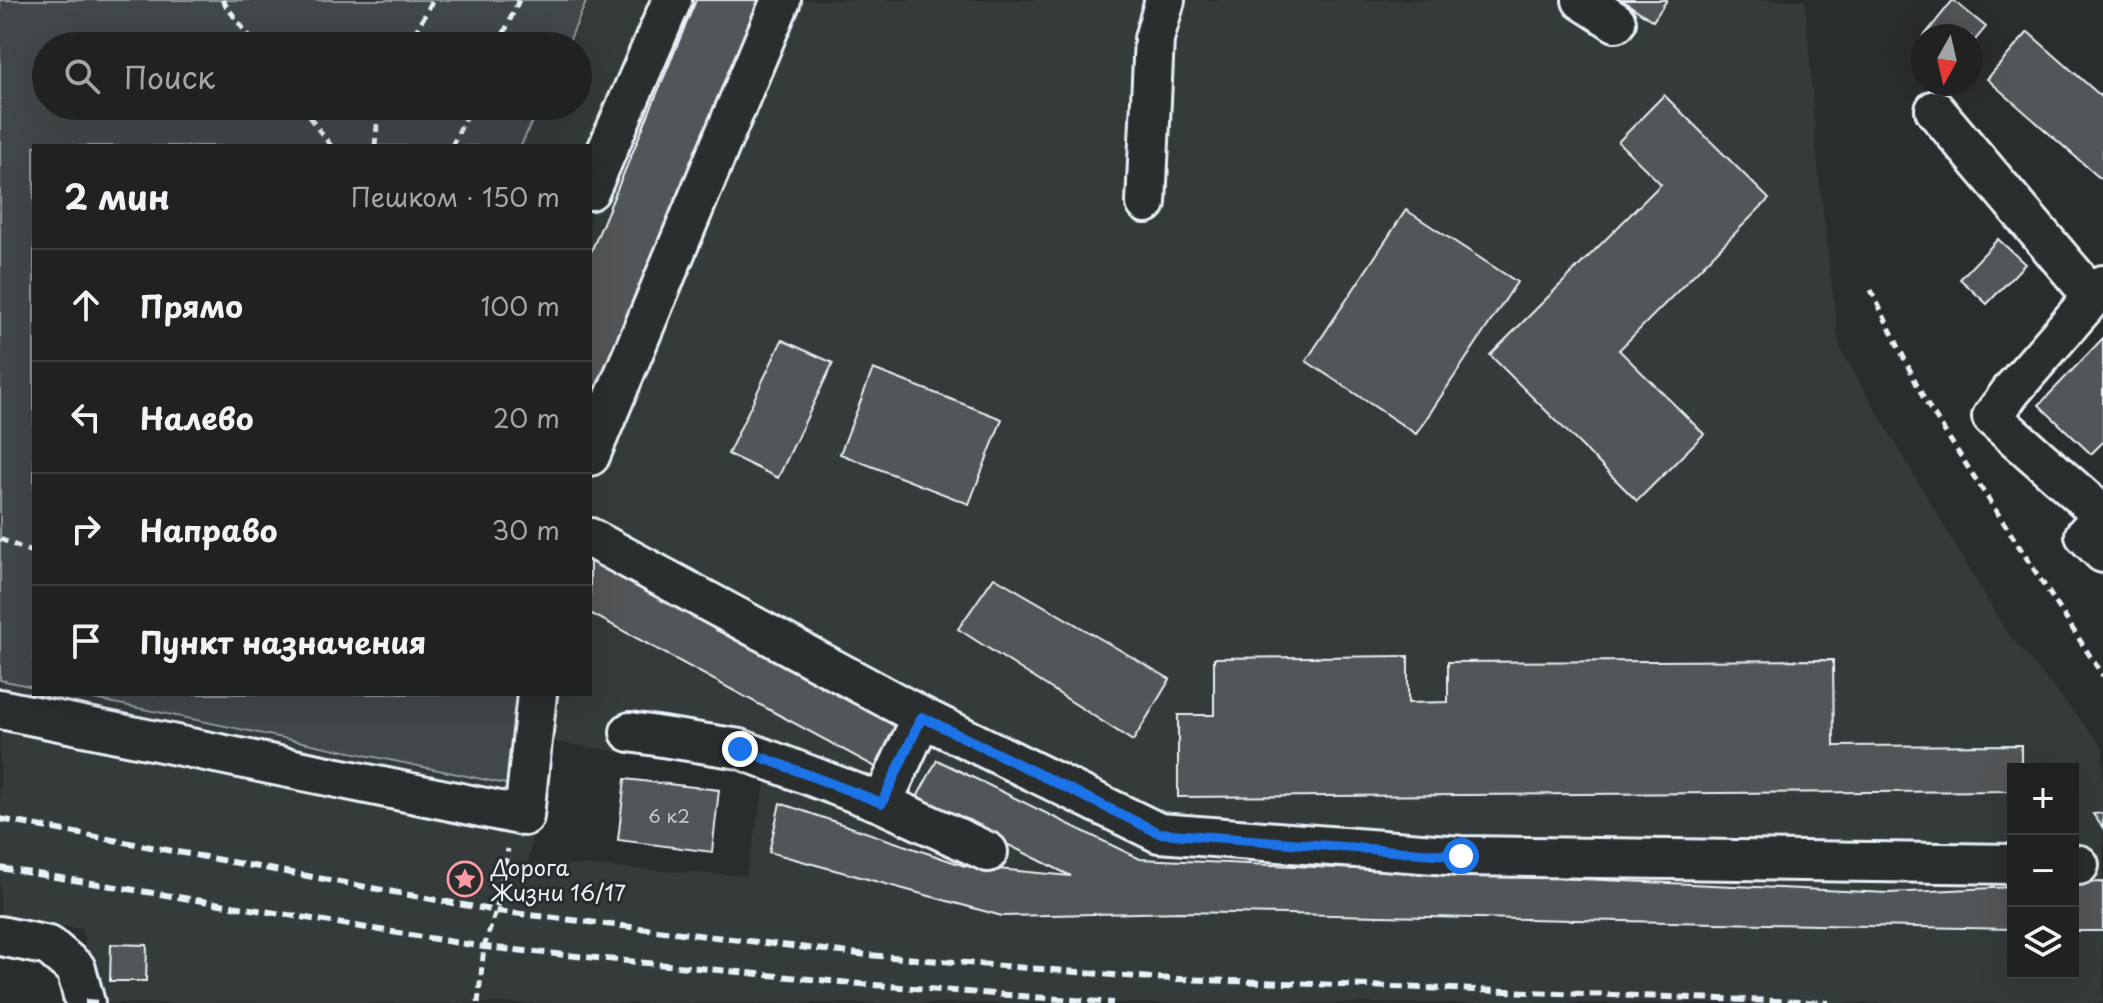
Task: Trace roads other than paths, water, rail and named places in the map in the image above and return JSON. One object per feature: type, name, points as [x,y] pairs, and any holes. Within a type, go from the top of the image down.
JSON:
[{"type":"lane","points":[[592,185],[672,0]]},
{"type":"lane","points":[[592,451],[781,0]]},
{"type":"lane","points":[[1146,203],[1154,39],[1165,0]]},
{"type":"lane","points":[[1582,0],[1616,22]]},
{"type":"lane","points":[[1935,110],[2098,291],[1992,417],[2103,515],[2085,535],[2103,553]]},
{"type":"lane","points":[[592,539],[922,717],[1159,833],[1461,856],[2007,864]]},
{"type":"lane","points":[[0,709],[524,816],[537,696]]},
{"type":"lane","points":[[882,803],[922,717]]},
{"type":"lane","points":[[630,732],[740,749],[882,803],[988,852]]},
{"type":"lane","points":[[0,936],[49,946],[76,969],[85,1003]]},
{"type":"railway","points":[[0,819],[496,911],[867,955],[1151,978],[1829,1003]]},
{"type":"railway","points":[[0,868],[484,947],[861,984],[1113,1003]]},
{"type":"railway","points":[[85,1002],[100,1003]]},
{"type":"place","name":"Дорога Жизни 16/17","points":[[465,879]]}]
